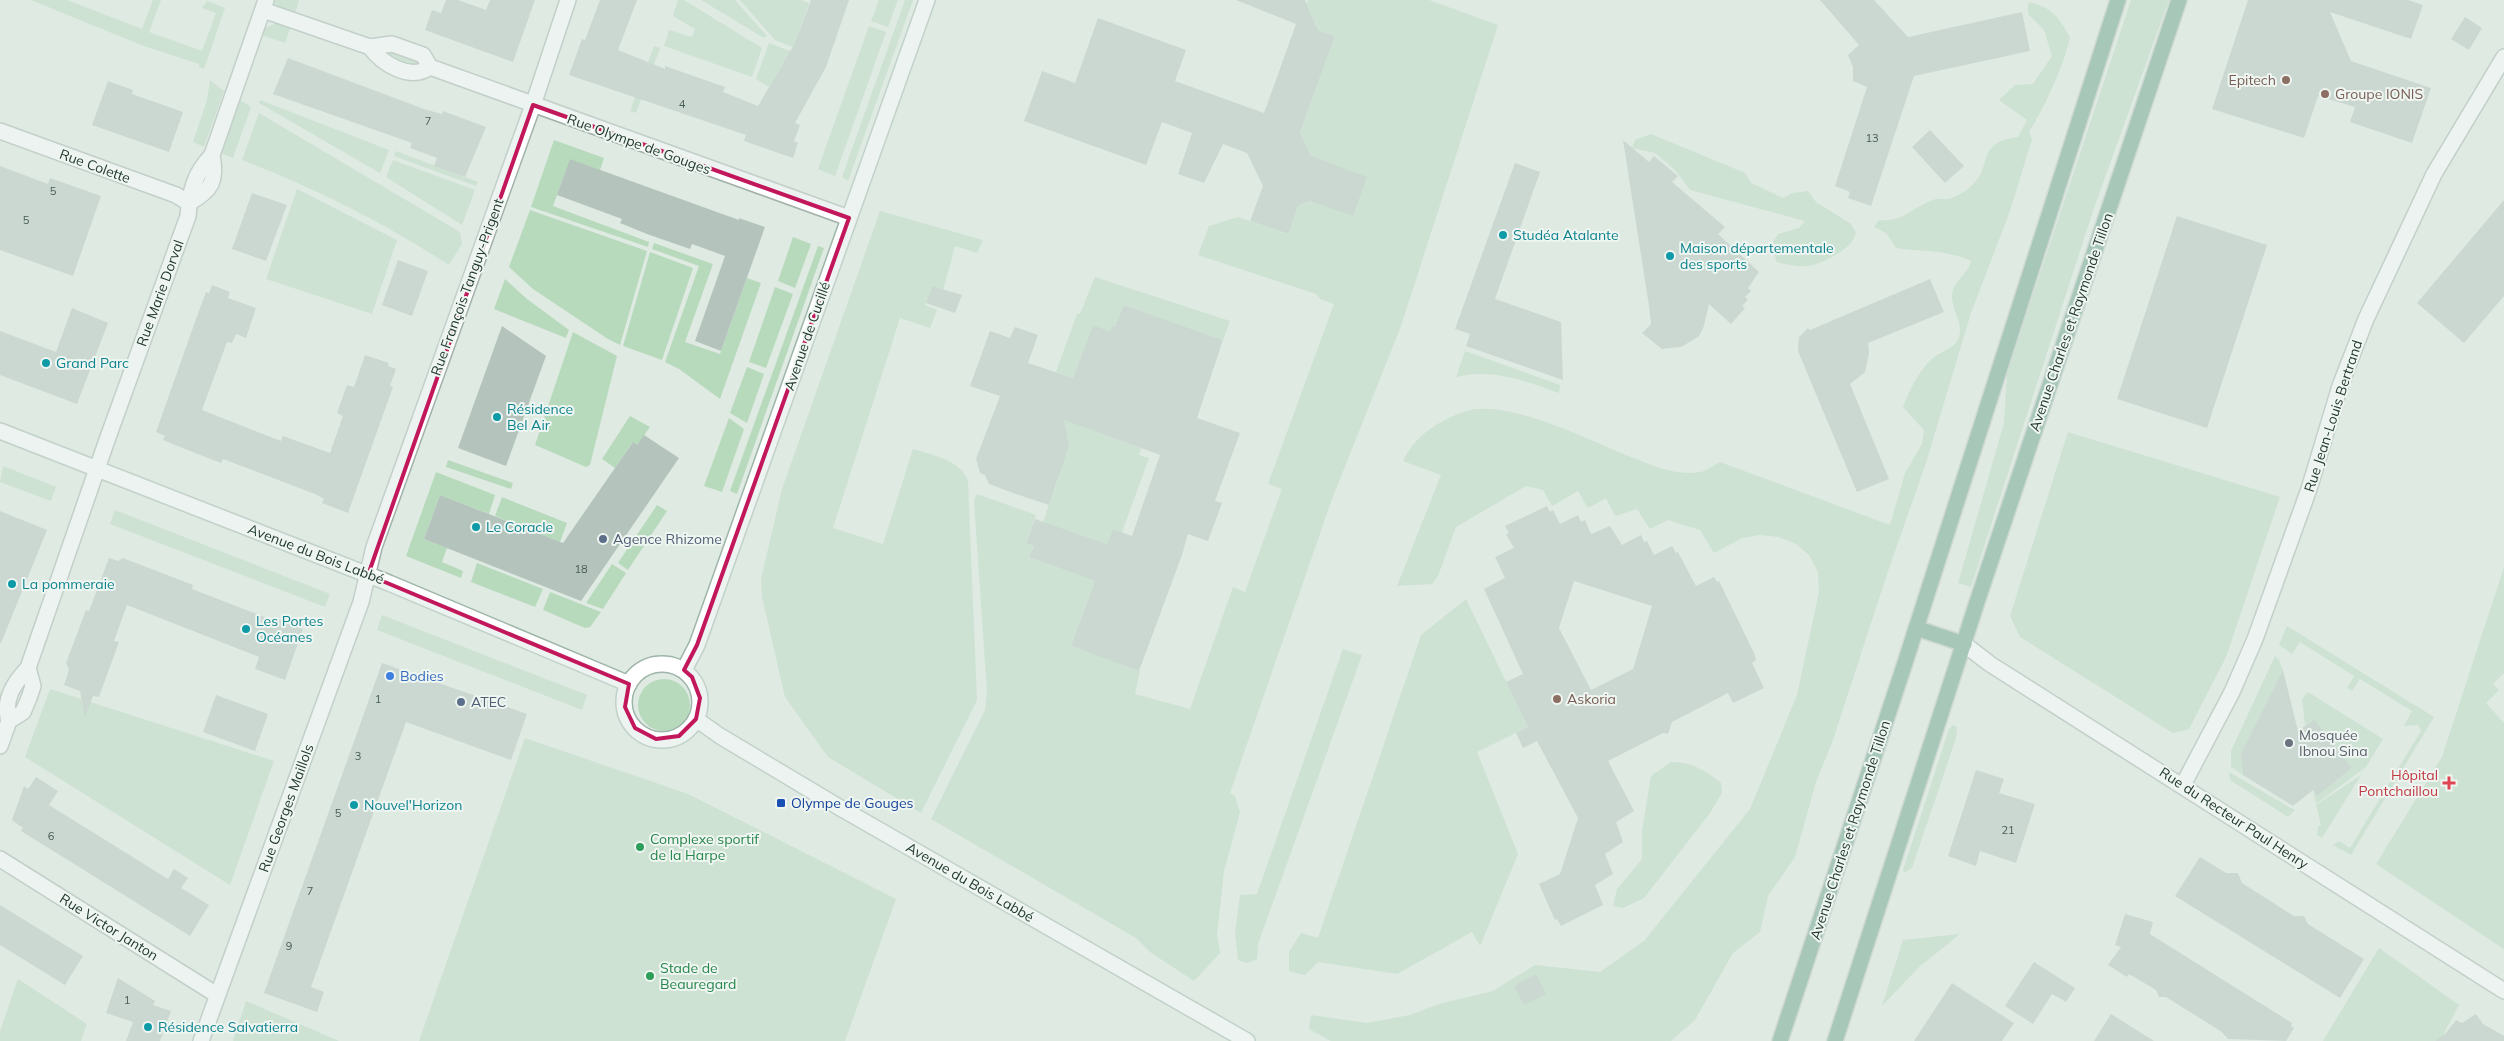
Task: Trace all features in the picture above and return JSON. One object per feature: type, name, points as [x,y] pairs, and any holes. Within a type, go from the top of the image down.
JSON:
[{"type":"main road","name":"Avenue Charles et Raymonde Tillon","points":[[1781,1039],[1916,628],[2118,0]]},
{"type":"main road","name":"Avenue Charles et Raymonde Tillon","points":[[1834,1041],[2179,0]]},
{"type":"main road","points":[[1916,628],[1964,644]]},
{"type":"street","name":"Rue François Tanguy-Prigent","points":[[368,575],[374,547],[533,106],[568,0]]},
{"type":"street","name":"Avenue de Cucillé","points":[[684,670],[697,645],[927,0]]},
{"type":"street","name":"Rue Olympe de Gouges","points":[[265,5],[370,47],[377,57],[386,63],[414,73],[422,73],[430,67],[533,106],[849,218]]},
{"type":"street","name":"Rue Marie Dorval","points":[[0,746],[9,721],[5,707],[15,681],[28,668],[188,216],[191,186],[197,174],[212,155],[265,5]]},
{"type":"street","name":"Rue Jean-Louis Bertrand","points":[[2182,784],[2232,692],[2255,639],[2309,489],[2340,386],[2366,320],[2434,174],[2504,57]]},
{"type":"street","name":"Rue Colette","points":[[0,131],[176,195],[189,203]]},
{"type":"street","name":"Avenue du Bois Labbé","points":[[0,431],[368,575],[629,684]]},
{"type":"street","name":"Rue Georges Maillols","points":[[201,1041],[360,602],[368,575]]},
{"type":"street","name":"Rue du Recteur Paul Henry","points":[[1964,644],[1990,664],[2182,784],[2504,991]]},
{"type":"street","points":[[662,664],[684,670],[692,678],[700,698],[696,719],[689,729],[679,736],[668,739],[656,739],[645,735],[635,728],[628,718],[625,707],[625,695],[629,684],[638,672],[651,666],[662,664]]},
{"type":"street","name":"Avenue du Bois Labbé","points":[[696,719],[720,736],[837,806],[1247,1041]]},
{"type":"street","name":"Rue Victor Janton","points":[[0,859],[217,995]]},
{"type":"highlighted area","points":[[533,105],[849,218],[697,645],[684,670],[692,677],[700,698],[696,719],[679,736],[656,739],[635,728],[625,707],[629,684],[368,575]]},
{"type":"green space","points":[[31,0],[67,0],[142,29],[153,0],[161,0],[149,32],[202,51],[216,13],[202,8],[207,1],[225,8],[204,69],[199,67],[199,64],[141,45]]},
{"type":"green space","points":[[273,0],[299,0],[295,13],[277,7]]},
{"type":"green space","points":[[678,0],[684,0],[762,48],[752,77],[664,46],[669,30],[692,37],[695,29],[673,16]]},
{"type":"green space","points":[[701,0],[735,0],[767,36],[764,38]]},
{"type":"green space","points":[[740,0],[801,0],[809,3],[797,38],[797,49],[775,40]]},
{"type":"green space","points":[[879,0],[898,0],[888,27],[871,21]]},
{"type":"green space","points":[[905,0],[913,0],[848,181],[842,177]]},
{"type":"green space","points":[[1308,0],[1429,0],[1498,25],[1401,326],[1332,499],[1230,793],[1235,796],[1240,812],[1224,871],[1217,935],[1220,953],[1194,981],[1150,952],[1136,938],[931,819],[985,710],[987,692],[974,501],[977,494],[1036,515],[1026,543],[1034,546],[1029,557],[1095,581],[1071,646],[1140,671],[1135,694],[1190,709],[1233,587],[1245,592],[1282,489],[1268,484],[1334,304],[1320,299],[1316,294],[1198,255],[1209,226],[1238,217],[1287,234],[1298,206],[1311,201],[1311,156],[1300,132],[1335,36],[1318,30],[1307,4]]},
{"type":"green space","points":[[2131,0],[2169,0],[2094,208],[1971,587],[1958,583],[2004,423],[2007,373]]},
{"type":"green space","points":[[2028,2],[2049,10],[2058,18],[2070,37],[2067,48],[2053,86],[2029,132],[2032,139],[2010,211],[1971,313],[1926,463],[1887,574],[1833,740],[1816,782],[1795,857],[1768,896],[1760,932],[1733,953],[1695,1020],[1671,1041],[1331,1041],[1309,1029],[1311,1015],[1367,1023],[1410,1015],[1439,1004],[1493,991],[1535,965],[1600,972],[1644,941],[1750,809],[1797,695],[1819,592],[1818,572],[1809,555],[1796,544],[1779,537],[1760,535],[1742,538],[1714,553],[1700,530],[1668,520],[1650,529],[1637,509],[1615,516],[1606,498],[1588,508],[1578,491],[1552,506],[1543,490],[1526,486],[1456,527],[1438,576],[1432,584],[1397,586],[1441,475],[1403,461],[1411,448],[1425,433],[1436,425],[1465,411],[1474,409],[1515,413],[1535,418],[1656,467],[1682,473],[1691,473],[1708,469],[1720,462],[1890,525],[1905,473],[1922,444],[1924,430],[1903,407],[1912,387],[1927,364],[1934,357],[1955,344],[1959,338],[1960,326],[1952,297],[1957,282],[1967,270],[1971,261],[1942,252],[1896,248],[1886,233],[1874,227],[1879,220],[1901,217],[1935,199],[1948,199],[1962,193],[1977,180],[1986,157],[1995,145],[2004,140],[2018,137],[2027,120],[1999,100],[2015,85],[2033,84],[2052,56],[2044,30],[2028,14]]},
{"type":"green space","points":[[279,22],[291,26],[285,43],[262,35],[265,28]]},
{"type":"green space","points":[[869,26],[886,32],[835,176],[818,169]]},
{"type":"green space","points":[[769,43],[795,53],[788,55],[769,87],[756,79]]},
{"type":"green space","points":[[654,46],[660,48],[636,113],[630,111]]},
{"type":"green space","points":[[387,49],[421,60],[421,70],[386,59],[384,51]]},
{"type":"green space","points":[[210,80],[224,91],[204,147],[193,142],[207,100]]},
{"type":"green space","points":[[240,100],[251,107],[233,158],[221,153]]},
{"type":"green space","points":[[260,100],[389,150],[380,173],[259,103]]},
{"type":"green space","points":[[259,113],[460,232],[462,244],[449,265],[374,220],[296,182],[242,160]]},
{"type":"green space","points":[[1651,134],[1745,173],[1751,183],[1783,198],[1793,193],[1808,191],[1816,202],[1851,224],[1856,233],[1854,239],[1839,253],[1813,265],[1800,266],[1777,262],[1771,245],[1778,234],[1799,228],[1805,221],[1690,190],[1675,170],[1655,153],[1632,148],[1635,140]]},
{"type":"green space","points":[[554,140],[604,158],[600,170],[570,160],[553,206],[649,242],[648,247],[531,207]]},
{"type":"green space","points":[[396,151],[478,182],[476,186],[394,156]]},
{"type":"green space","points":[[393,160],[475,190],[462,225],[386,177]]},
{"type":"green space","points":[[297,189],[397,240],[372,314],[266,279]]},
{"type":"green space","points":[[530,210],[647,251],[620,345],[533,289],[509,267]]},
{"type":"green space","points":[[880,211],[983,240],[977,253],[955,246],[943,291],[932,286],[925,305],[937,310],[930,328],[900,318],[833,528],[883,544],[913,449],[953,463],[968,481],[977,700],[921,813],[828,757],[785,697],[762,597],[761,579],[782,489]]},
{"type":"green space","points":[[793,237],[811,244],[795,288],[778,281]]},
{"type":"green space","points":[[654,243],[713,264],[685,342],[720,354],[747,278],[761,283],[720,399],[679,369],[665,362],[699,266],[652,249]]},
{"type":"green space","points":[[818,246],[824,248],[737,494],[730,491]]},
{"type":"green space","points":[[650,252],[693,268],[662,360],[623,346]]},
{"type":"green space","points":[[1095,277],[1230,321],[1223,340],[1124,305],[1116,327],[1112,326],[1110,331],[1093,325],[1073,378],[1056,372],[1077,314],[1080,314]]},
{"type":"green space","points":[[505,279],[527,299],[569,330],[566,338],[494,309]]},
{"type":"green space","points":[[775,287],[793,294],[766,368],[749,362]]},
{"type":"green space","points":[[573,332],[617,356],[590,465],[586,467],[535,445]]},
{"type":"green space","points":[[1465,351],[1560,385],[1559,393],[1509,377],[1483,374],[1456,377]]},
{"type":"green space","points":[[747,367],[764,374],[747,423],[730,413]]},
{"type":"green space","points":[[1056,395],[1081,426],[1141,448],[1139,455],[1149,458],[1122,532],[1113,529],[1107,544],[1043,522],[1059,477],[1062,454],[1066,455],[1069,446]]},
{"type":"green space","points":[[630,416],[650,427],[637,445],[632,443],[615,468],[602,459]]},
{"type":"green space","points":[[729,418],[744,429],[722,492],[704,486]]},
{"type":"green space","points":[[2068,432],[2280,497],[2226,657],[2189,729],[2173,733],[2020,637],[2010,616]]},
{"type":"green space","points":[[448,460],[513,483],[511,489],[446,467]]},
{"type":"green space","points":[[3,466],[56,487],[51,501],[0,482]]},
{"type":"green space","points":[[436,472],[495,495],[489,514],[440,495],[424,539],[447,548],[442,562],[463,571],[461,578],[406,556]]},
{"type":"green space","points":[[502,497],[567,523],[560,542],[495,516]]},
{"type":"green space","points":[[657,505],[667,511],[628,570],[618,563]]},
{"type":"green space","points":[[115,510],[330,594],[325,607],[110,524]]},
{"type":"green space","points":[[477,563],[543,589],[535,607],[471,582]]},
{"type":"green space","points":[[612,564],[626,573],[603,609],[586,603]]},
{"type":"green space","name":"Hôpital Pontchaillou","points":[[2504,567],[2504,673],[2493,684],[2499,690],[2486,703],[2504,723],[2504,949],[2376,864],[2442,757]]},
{"type":"green space","points":[[550,592],[601,612],[590,627],[585,628],[543,610]]},
{"type":"green space","points":[[1466,599],[1528,727],[1477,752],[1518,854],[1480,946],[1472,932],[1397,974],[1318,962],[1305,975],[1289,971],[1289,952],[1301,933],[1318,938],[1421,635]]},
{"type":"green space","points":[[382,615],[587,695],[582,710],[377,630]]},
{"type":"green space","points":[[2287,626],[2434,717],[2351,855],[2333,845],[2339,841],[2350,848],[2421,731],[2418,725],[2404,726],[2412,711],[2360,679],[2352,691],[2347,688],[2354,676],[2300,642],[2292,654],[2279,645]]},
{"type":"green space","points":[[1343,649],[1362,655],[1258,944],[1257,959],[1248,963],[1238,960],[1235,934],[1240,895],[1257,894]]},
{"type":"green space","points":[[2275,656],[2283,670],[2241,753],[2243,775],[2231,767],[2231,751]]},
{"type":"green space","points":[[664,679],[678,683],[686,691],[690,705],[686,719],[678,727],[664,731],[650,727],[642,719],[638,705],[642,691],[650,683]]},
{"type":"green space","points":[[50,689],[274,761],[230,885],[25,757]]},
{"type":"green space","points":[[2308,692],[2383,739],[2366,767],[2316,804],[2313,790],[2317,796],[2352,768],[2314,719],[2305,725],[2302,699]]},
{"type":"green space","points":[[1953,725],[1957,727],[1956,738],[1912,868],[1904,873],[1903,870],[1949,729]]},
{"type":"green space","name":"Stade de Beauregard","points":[[525,738],[688,794],[896,899],[845,1041],[419,1041]]},
{"type":"green space","points":[[1671,762],[1692,765],[1709,774],[1721,783],[1722,793],[1710,813],[1644,898],[1623,908],[1613,906],[1617,889],[1642,859],[1642,831],[1651,776]]},
{"type":"green space","points":[[2229,772],[2295,810],[2288,817],[2230,780]]},
{"type":"green space","points":[[2361,775],[2322,838],[2317,835],[2318,826],[2321,825],[2316,805]]},
{"type":"green space","points":[[1960,934],[1919,967],[1882,1006],[1903,940]]},
{"type":"green space","points":[[2379,948],[2459,1005],[2440,1041],[2323,1041]]},
{"type":"green space","points":[[18,979],[87,1024],[81,1041],[0,1041],[0,1031]]},
{"type":"green space","points":[[246,1001],[339,1041],[233,1041]]},
{"type":"building","points":[[446,0],[458,0],[486,10],[490,0],[535,0],[513,62],[425,30],[432,10],[441,13]]},
{"type":"building","points":[[600,0],[637,0],[618,50],[665,69],[665,66],[725,87],[723,92],[758,106],[795,43],[811,0],[849,0],[826,67],[795,123],[800,125],[794,141],[798,143],[793,158],[744,141],[746,135],[569,75],[582,39],[585,40]]},
{"type":"building","points":[[1236,0],[1305,0],[1318,30],[1335,36],[1300,132],[1311,156],[1367,177],[1353,216],[1310,201],[1298,206],[1288,234],[1250,221],[1263,186],[1247,153],[1223,144],[1204,183],[1178,174],[1192,133],[1162,122],[1146,165],[1024,121],[1042,71],[1075,83],[1098,18],[1186,50],[1175,81],[1264,113],[1296,24]]},
{"type":"building","points":[[1820,0],[1874,0],[1908,37],[2022,12],[2030,51],[1914,76],[1871,206],[1848,198],[1850,192],[1835,186],[1867,87],[1853,81],[1853,67],[1848,55],[1859,45]]},
{"type":"building","points":[[2248,0],[2408,0],[2423,5],[2411,39],[2330,12],[2351,61],[2431,88],[2412,143],[2350,122],[2355,107],[2318,96],[2304,138],[2212,109]]},
{"type":"building","points":[[2465,17],[2482,28],[2469,50],[2451,39]]},
{"type":"building","points":[[288,58],[424,109],[442,114],[443,111],[486,127],[465,177],[434,166],[437,158],[410,148],[412,143],[273,94]]},
{"type":"building","points":[[108,81],[133,90],[132,94],[183,112],[169,152],[92,125]]},
{"type":"building","points":[[1930,130],[1964,166],[1945,183],[1912,147]]},
{"type":"building","name":"Maison départementale des sports","points":[[1623,140],[1649,162],[1654,156],[1678,176],[1672,182],[1725,227],[1718,234],[1759,272],[1748,288],[1751,291],[1745,297],[1748,300],[1742,306],[1745,308],[1731,324],[1709,304],[1703,329],[1698,337],[1681,347],[1662,349],[1642,333],[1651,324]]},
{"type":"building","points":[[570,159],[739,220],[739,218],[765,227],[721,351],[695,341],[725,256],[692,244],[690,249],[647,234],[620,223],[622,219],[557,195]]},
{"type":"building","name":"Studéa Atalante","points":[[1515,163],[1540,172],[1495,299],[1561,322],[1563,380],[1466,346],[1470,334],[1455,329]]},
{"type":"building","points":[[0,166],[48,184],[50,178],[101,196],[73,276],[0,250]]},
{"type":"building","points":[[252,193],[287,205],[266,261],[232,249]]},
{"type":"building","points":[[2504,200],[2504,296],[2464,343],[2417,303]]},
{"type":"building","points":[[2177,216],[2267,245],[2207,428],[2117,399]]},
{"type":"building","points":[[398,260],[428,271],[412,316],[382,305]]},
{"type":"building","points":[[1930,279],[1944,312],[1868,343],[1869,353],[1865,372],[1850,384],[1889,479],[1857,492],[1798,351],[1799,337],[1808,328],[1810,330]]},
{"type":"building","points":[[212,285],[230,292],[228,298],[256,308],[246,338],[236,334],[232,343],[227,342],[202,410],[281,441],[283,436],[330,453],[343,416],[337,413],[347,385],[354,387],[365,355],[389,363],[388,366],[396,369],[390,386],[393,387],[348,513],[322,503],[324,499],[315,494],[223,459],[221,463],[185,449],[163,440],[165,436],[156,432],[206,292],[209,293]]},
{"type":"building","points":[[932,286],[962,295],[955,313],[926,303]]},
{"type":"building","points":[[1124,305],[1223,340],[1197,418],[1240,433],[1215,501],[1222,503],[1208,541],[1188,534],[1139,671],[1071,646],[1095,581],[1029,557],[1034,546],[1026,543],[1035,519],[1107,544],[1113,529],[1132,536],[1160,455],[1064,420],[1069,446],[1049,505],[1019,495],[989,484],[985,475],[980,473],[976,459],[1000,396],[970,386],[990,331],[1010,338],[1015,327],[1038,335],[1028,363],[1073,378],[1093,325],[1110,331],[1112,326],[1115,327]]},
{"type":"building","name":"Grand Parc","points":[[72,308],[108,323],[77,404],[0,375],[0,331],[56,352]]},
{"type":"building","name":"Résidence Bel Air","points":[[502,326],[546,356],[506,466],[458,448]]},
{"type":"building","name":"Le Coracle","points":[[644,435],[679,458],[581,601],[424,539],[440,495],[563,543],[633,442],[637,445]]},
{"type":"building","points":[[1547,506],[1550,512],[1553,510],[1560,524],[1578,515],[1581,522],[1585,520],[1591,534],[1610,526],[1622,545],[1641,535],[1644,542],[1647,541],[1654,555],[1672,546],[1676,553],[1678,552],[1696,586],[1714,577],[1717,582],[1719,581],[1754,653],[1756,660],[1752,663],[1764,688],[1733,703],[1728,693],[1672,722],[1668,734],[1663,733],[1608,761],[1634,811],[1616,822],[1623,842],[1605,854],[1613,874],[1595,885],[1603,905],[1561,926],[1557,919],[1555,920],[1539,884],[1560,874],[1578,818],[1537,741],[1523,748],[1516,733],[1528,727],[1506,682],[1523,674],[1484,589],[1505,578],[1495,557],[1514,548],[1506,534],[1509,533],[1505,526]],"holes":[[[1574,581],[1652,606],[1633,669],[1591,690],[1559,628]]]},
{"type":"building","name":"La pommeraie","points":[[0,511],[47,530],[1,643],[0,643]]},
{"type":"building","name":"Les Portes Océanes","points":[[109,558],[118,561],[123,558],[193,585],[192,589],[272,620],[273,617],[303,629],[285,680],[255,669],[259,657],[127,605],[114,641],[119,642],[99,697],[93,696],[85,718],[80,691],[64,685],[69,670],[66,663],[86,610],[89,611]]},
{"type":"building","name":"Nouvel'Horizon","points":[[382,663],[527,714],[511,760],[406,722],[311,987],[324,992],[317,1012],[264,993]]},
{"type":"building","name":"Mosquée Ibnou Sina","points":[[2283,670],[2298,731],[2314,719],[2352,768],[2317,796],[2313,790],[2293,806],[2243,775],[2241,753]]},
{"type":"building","points":[[216,695],[268,714],[255,751],[203,732]]},
{"type":"building","points":[[1976,770],[2004,779],[1999,793],[2035,804],[2016,863],[1980,851],[1976,866],[1948,856]]},
{"type":"building","points":[[36,777],[58,791],[49,805],[168,879],[174,869],[188,878],[181,888],[209,905],[190,936],[21,831],[23,828],[12,820],[24,786],[28,789]]},
{"type":"building","points":[[2200,857],[2226,873],[2238,873],[2242,883],[2294,916],[2304,916],[2308,924],[2364,959],[2340,998],[2175,896]]},
{"type":"building","points":[[0,905],[83,956],[65,985],[0,945]]},
{"type":"building","points":[[2125,914],[2153,922],[2150,934],[2292,1023],[2291,1026],[2294,1028],[2286,1041],[2228,1039],[2222,1032],[2166,997],[2159,997],[2156,990],[2129,974],[2127,977],[2108,965],[2121,947],[2115,945]]},
{"type":"building","points":[[2034,962],[2075,988],[2066,1002],[2052,994],[2033,1024],[2005,1006]]},
{"type":"building","points":[[1536,974],[1546,994],[1524,1005],[1514,986]]},
{"type":"building","points":[[118,978],[155,1001],[153,1005],[171,1011],[160,1041],[126,1041],[133,1022],[106,1013]]},
{"type":"building","points":[[1952,983],[2014,1023],[2002,1041],[1914,1041]]},
{"type":"building","points":[[2111,1014],[2154,1041],[2094,1041]]},
{"type":"building","points":[[2476,1014],[2483,1024],[2504,1036],[2504,1041],[2435,1041],[2446,1033],[2456,1020],[2462,1023]]},
{"type":"place","name":"Epitech","points":[[2286,80]]},
{"type":"place","name":"Groupe IONIS","points":[[2325,94]]},
{"type":"place","name":"Studéa Atalante","points":[[1503,235]]},
{"type":"place","name":"Maison départementale des sports","points":[[1670,256]]},
{"type":"place","name":"Grand Parc","points":[[46,363]]},
{"type":"place","name":"Résidence Bel Air","points":[[497,417]]},
{"type":"place","name":"Le Coracle","points":[[476,527]]},
{"type":"place","name":"Agence Rhizome","points":[[603,539]]},
{"type":"place","name":"La pommeraie","points":[[12,584]]},
{"type":"place","name":"Les Portes Océanes","points":[[246,629]]},
{"type":"place","name":"Bodies","points":[[390,676]]},
{"type":"place","name":"Askoria","points":[[1557,699]]},
{"type":"place","name":"ATEC","points":[[461,702]]},
{"type":"place","name":"Mosquée Ibnou Sina","points":[[2289,743]]},
{"type":"place","name":"Hôpital Pontchaillou","points":[[2449,783]]},
{"type":"place","name":"Olympe de Gouges","points":[[781,803]]},
{"type":"place","name":"Nouvel'Horizon","points":[[354,805]]},
{"type":"place","name":"Complexe sportif de la Harpe","points":[[640,847]]},
{"type":"place","name":"Stade de Beauregard","points":[[650,976]]},
{"type":"place","name":"Résidence Salvatierra","points":[[148,1027]]}]
